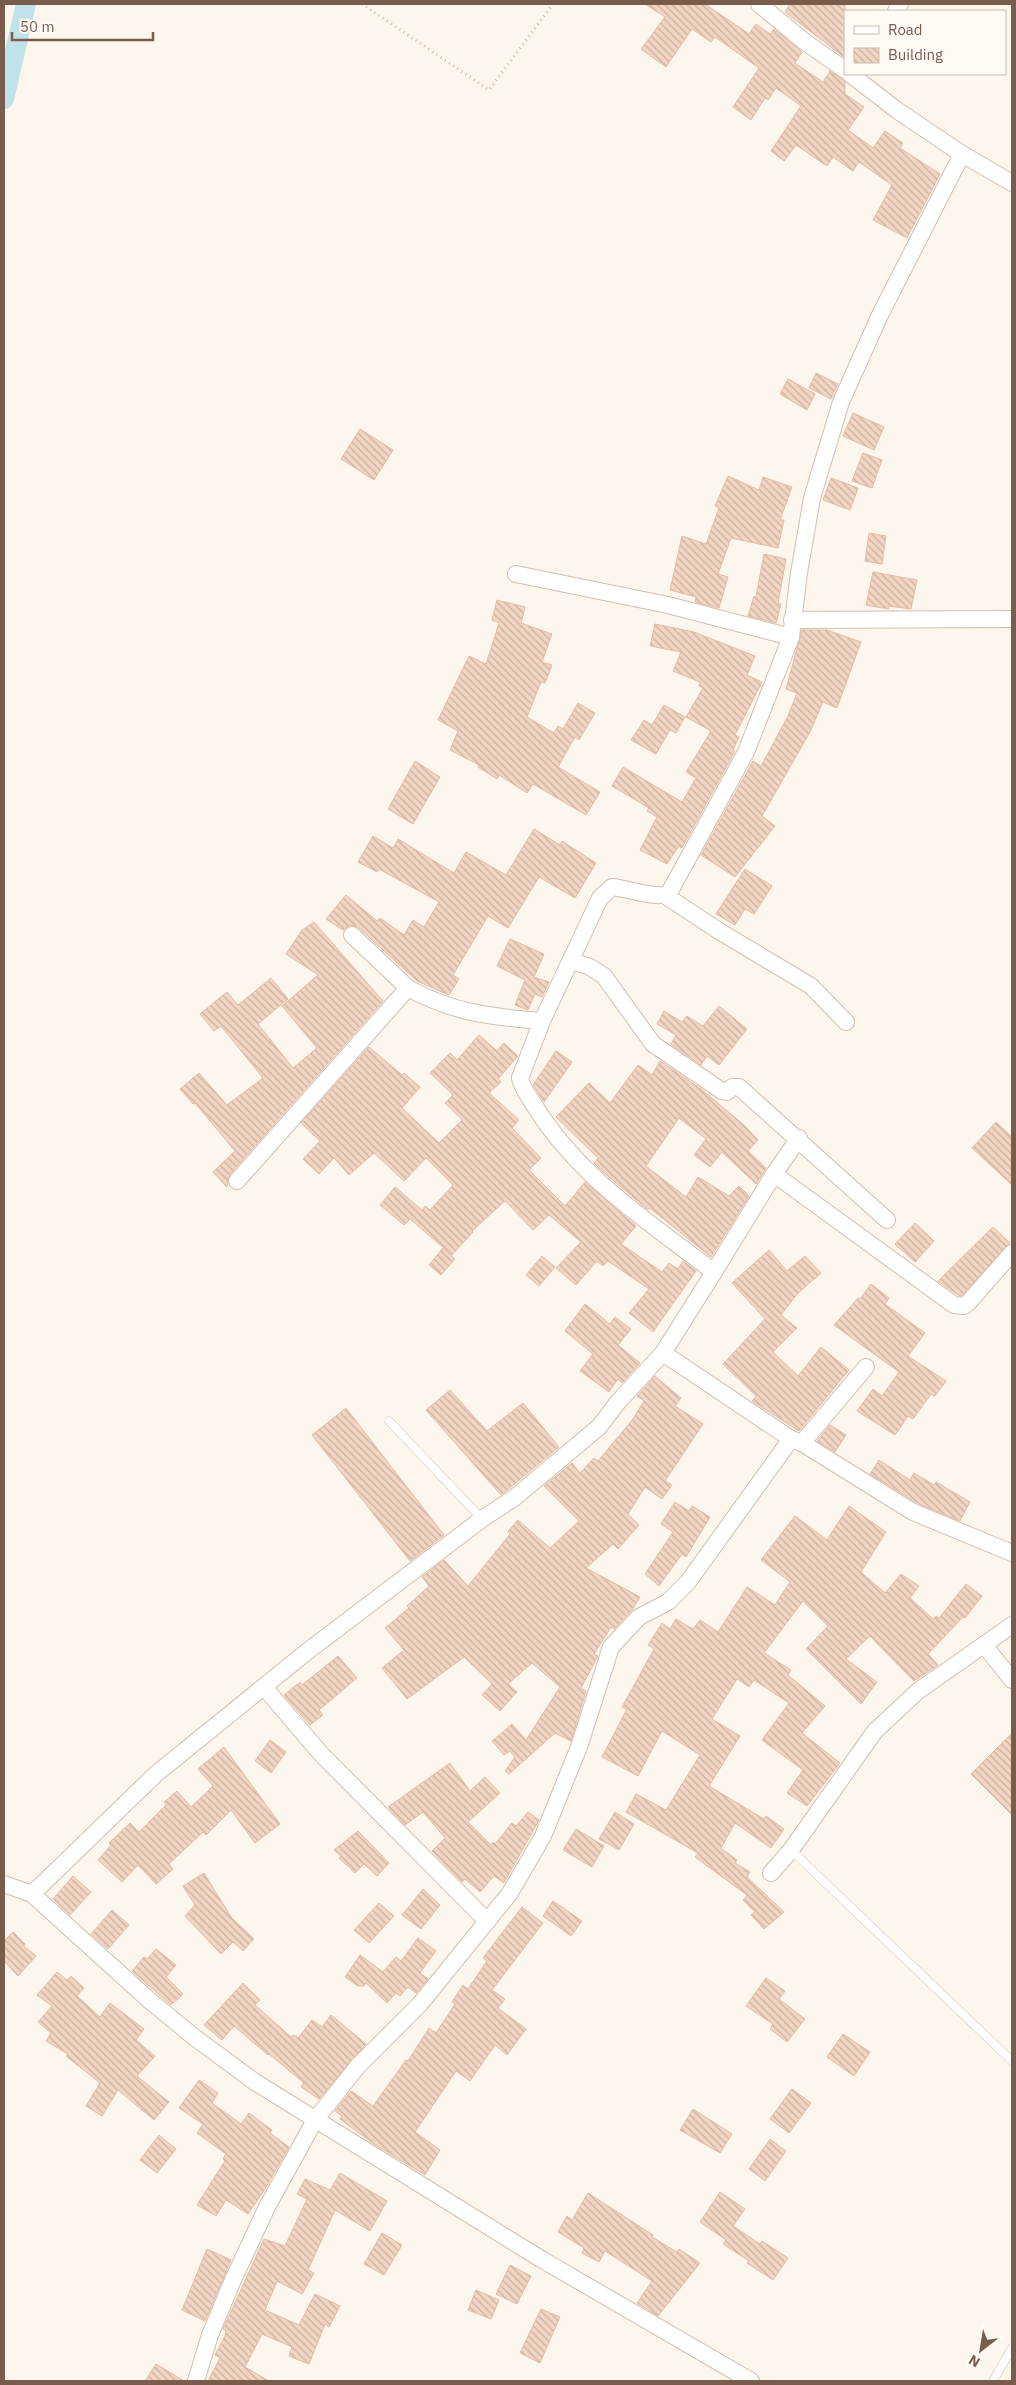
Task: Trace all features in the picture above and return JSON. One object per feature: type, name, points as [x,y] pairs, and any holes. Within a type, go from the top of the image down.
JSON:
[{"type":"street","points":[[758,4],[804,42],[844,69]]},
{"type":"street","points":[[852,75],[898,110],[962,154],[1012,182]]},
{"type":"street","points":[[666,896],[672,889],[746,752],[790,637],[812,498],[841,402],[880,315],[962,154]]},
{"type":"street","points":[[516,574],[668,605],[790,637]]},
{"type":"street","points":[[792,620],[1012,619]]},
{"type":"street","points":[[714,1272],[613,1194],[577,1159],[547,1125],[520,1078],[542,1021],[572,961],[596,905],[606,891],[612,888],[624,888],[657,896],[666,896],[811,986],[846,1022]]},
{"type":"street","points":[[352,936],[408,988],[434,1002],[495,1017],[542,1021]]},
{"type":"street","points":[[572,961],[590,967],[604,976],[653,1044],[722,1091],[727,1092],[732,1086],[739,1086],[799,1138],[887,1220]]},
{"type":"street","points":[[237,1182],[408,988]]},
{"type":"street","points":[[32,1894],[156,1774],[309,1650],[482,1519],[514,1498],[599,1427],[618,1402],[663,1353],[774,1174],[799,1138]]},
{"type":"street","points":[[774,1174],[954,1305],[964,1306],[968,1303],[1012,1253]]},
{"type":"street","points":[[663,1353],[796,1441],[912,1512],[1012,1553]]},
{"type":"street","points":[[196,2381],[210,2335],[232,2280],[285,2172],[315,2120],[358,2066],[420,2004],[487,1921],[514,1886],[543,1836],[579,1747],[611,1647],[623,1631],[639,1618],[668,1602],[688,1582],[796,1441],[866,1366]]},
{"type":"street","points":[[771,1873],[791,1850],[875,1731],[918,1691],[1012,1625]]},
{"type":"street","points":[[984,1645],[1012,1680]]},
{"type":"street","points":[[264,1688],[321,1754],[487,1921]]},
{"type":"street","points":[[4,1884],[32,1894],[143,1995],[194,2037],[255,2082],[541,2259],[747,2380]]},
{"type":"lane","points":[[389,1421],[482,1519]]},
{"type":"lane","points":[[791,1850],[1012,2061]]},
{"type":"lane","points":[[993,2381],[1012,2348]]},
{"type":"path","points":[[362,4],[489,90],[553,4]]},
{"type":"building","points":[[645,4],[705,4],[749,34],[756,24],[770,34],[774,29],[802,52],[795,63],[823,82],[830,71],[842,79],[845,83],[845,94],[864,107],[848,130],[873,148],[885,131],[903,143],[900,148],[940,174],[907,238],[873,220],[892,185],[859,162],[853,171],[833,157],[827,166],[796,145],[784,161],[771,151],[801,106],[776,88],[768,100],[765,98],[751,120],[733,107],[759,68],[715,37],[711,42],[692,29],[666,67],[641,49],[665,17]]},
{"type":"building","points":[[790,4],[845,4],[844,57],[785,12]]},
{"type":"building","points":[[816,373],[838,384],[831,399],[809,388]]},
{"type":"building","points":[[788,379],[815,394],[807,410],[780,394]]},
{"type":"building","points":[[853,413],[884,427],[874,450],[843,436]]},
{"type":"building","points":[[360,429],[393,450],[374,480],[341,459]]},
{"type":"building","points":[[863,453],[882,460],[872,488],[852,481]]},
{"type":"building","points":[[728,476],[759,490],[763,477],[792,487],[780,520],[784,520],[778,548],[731,538],[718,574],[728,577],[719,608],[695,602],[696,597],[670,590],[682,536],[706,544],[719,508],[715,506]]},
{"type":"building","points":[[831,478],[858,488],[850,510],[823,500]]},
{"type":"building","points":[[869,533],[886,536],[882,564],[865,561]]},
{"type":"building","points":[[764,554],[786,559],[778,603],[781,604],[776,623],[748,616],[754,596],[756,597]]},
{"type":"building","points":[[873,572],[917,580],[911,609],[889,606],[888,609],[866,605]]},
{"type":"building","points":[[497,600],[525,607],[521,623],[552,634],[542,662],[552,665],[545,683],[541,682],[527,717],[554,733],[558,726],[563,729],[578,703],[595,713],[579,740],[575,737],[558,767],[600,792],[586,815],[533,784],[527,793],[499,775],[497,779],[478,767],[479,765],[450,750],[458,731],[438,720],[469,656],[486,664],[499,623],[492,620]]},
{"type":"building","points":[[655,624],[694,632],[755,656],[747,675],[762,682],[735,735],[739,737],[733,750],[735,751],[682,848],[679,846],[667,864],[640,850],[657,817],[647,811],[649,808],[612,786],[623,767],[682,802],[696,778],[686,772],[711,731],[686,717],[703,688],[699,686],[700,682],[673,671],[681,652],[650,646]]},
{"type":"building","points":[[802,630],[827,630],[861,642],[837,708],[823,702],[810,732],[762,816],[775,826],[735,877],[701,855],[753,761],[761,766],[788,716],[797,693],[786,689]]},
{"type":"building","points":[[664,705],[685,717],[676,733],[670,730],[656,754],[631,740],[644,720],[652,725]]},
{"type":"building","points":[[415,761],[440,777],[413,824],[388,809]]},
{"type":"building","points":[[534,829],[560,845],[562,841],[596,863],[575,898],[539,877],[508,928],[488,916],[453,975],[459,979],[449,995],[417,981],[358,927],[350,925],[343,930],[326,919],[346,895],[377,921],[380,918],[404,935],[413,920],[424,927],[439,902],[379,869],[377,872],[358,862],[373,836],[393,848],[398,839],[454,873],[466,852],[506,875]]},
{"type":"building","points":[[745,869],[772,886],[754,914],[745,909],[735,925],[716,914]]},
{"type":"building","points":[[314,922],[383,1001],[230,1174],[227,1187],[213,1172],[235,1151],[195,1103],[193,1104],[180,1089],[199,1073],[227,1105],[263,1078],[221,1026],[214,1031],[200,1014],[227,992],[238,1005],[271,978],[288,999],[258,1024],[293,1068],[317,1048],[282,1006],[318,975],[286,954],[302,930]]},
{"type":"building","points":[[510,939],[544,954],[534,977],[549,982],[542,997],[535,994],[528,1010],[515,1005],[525,980],[497,966]]},
{"type":"building","points":[[719,1006],[747,1029],[719,1065],[707,1056],[701,1065],[671,1044],[676,1035],[657,1024],[664,1011],[682,1022],[687,1016],[703,1026]]},
{"type":"building","points":[[479,1035],[497,1051],[504,1043],[518,1056],[498,1079],[501,1082],[489,1093],[519,1120],[512,1128],[541,1158],[529,1170],[565,1206],[585,1182],[636,1226],[621,1244],[662,1272],[669,1263],[678,1269],[683,1261],[696,1271],[653,1332],[629,1313],[649,1289],[608,1261],[603,1266],[597,1261],[576,1285],[556,1268],[581,1242],[549,1215],[533,1230],[505,1201],[472,1231],[452,1255],[410,1219],[404,1225],[380,1205],[395,1187],[422,1210],[425,1206],[430,1210],[453,1185],[426,1158],[404,1181],[374,1153],[349,1175],[334,1158],[319,1174],[303,1159],[320,1141],[301,1123],[369,1047],[402,1075],[404,1073],[420,1087],[402,1108],[439,1143],[462,1120],[445,1103],[453,1095],[430,1073],[450,1053],[457,1060]]},
{"type":"building","points":[[556,1051],[572,1062],[544,1102],[533,1085]]},
{"type":"building","points":[[660,1061],[701,1089],[744,1125],[758,1140],[748,1151],[766,1168],[756,1184],[722,1152],[710,1167],[694,1155],[706,1139],[679,1118],[646,1166],[686,1197],[698,1177],[729,1196],[739,1186],[749,1196],[711,1257],[651,1209],[647,1209],[601,1170],[594,1163],[598,1158],[556,1117],[589,1083],[610,1103],[638,1065],[652,1075]]},
{"type":"building","points":[[996,1122],[1012,1137],[1012,1185],[972,1148]]},
{"type":"building","points":[[915,1223],[934,1241],[915,1262],[895,1244]]},
{"type":"building","points":[[993,1227],[1010,1243],[961,1296],[938,1281]]},
{"type":"building","points":[[443,1248],[455,1259],[441,1275],[429,1265]]},
{"type":"building","points":[[769,1250],[787,1271],[805,1256],[821,1273],[798,1293],[781,1315],[797,1328],[773,1352],[798,1376],[821,1347],[849,1370],[799,1431],[752,1401],[756,1396],[723,1364],[765,1319],[732,1283]]},
{"type":"building","points":[[542,1256],[555,1267],[539,1286],[526,1275]]},
{"type":"building","points":[[871,1284],[889,1298],[885,1304],[925,1333],[908,1356],[946,1381],[935,1396],[931,1394],[913,1419],[908,1416],[895,1435],[857,1411],[873,1389],[882,1396],[899,1372],[834,1325],[858,1298],[860,1299]]},
{"type":"building","points":[[585,1304],[610,1324],[615,1317],[631,1329],[618,1345],[640,1363],[622,1383],[618,1379],[609,1392],[580,1371],[593,1354],[565,1331]]},
{"type":"building","points":[[655,1376],[681,1398],[675,1406],[703,1424],[665,1481],[672,1485],[662,1499],[645,1487],[628,1514],[639,1525],[618,1549],[613,1544],[586,1568],[640,1597],[632,1610],[614,1629],[611,1627],[594,1654],[598,1656],[581,1688],[586,1691],[571,1741],[555,1733],[509,1774],[505,1771],[515,1757],[510,1751],[504,1755],[492,1741],[512,1724],[526,1740],[560,1687],[532,1663],[508,1684],[517,1692],[500,1711],[482,1695],[492,1684],[464,1657],[407,1699],[382,1668],[404,1650],[385,1628],[409,1608],[407,1606],[429,1586],[422,1577],[444,1560],[468,1586],[510,1534],[508,1531],[518,1520],[550,1548],[579,1521],[544,1486],[572,1463],[580,1473],[594,1458],[598,1461],[633,1419],[644,1401],[637,1396]]},
{"type":"building","points":[[450,1390],[487,1431],[523,1403],[559,1447],[501,1495],[426,1410]]},
{"type":"building","points":[[346,1408],[444,1535],[410,1561],[312,1435]]},
{"type":"building","points":[[830,1425],[846,1435],[835,1452],[817,1441]]},
{"type":"building","points":[[879,1460],[910,1480],[914,1473],[934,1485],[936,1482],[970,1502],[960,1521],[921,1505],[870,1474]]},
{"type":"building","points":[[675,1502],[689,1511],[692,1506],[710,1517],[686,1557],[682,1554],[659,1586],[645,1574],[673,1532],[661,1524]]},
{"type":"building","points":[[849,1506],[886,1532],[861,1572],[885,1593],[901,1574],[919,1586],[910,1598],[933,1619],[936,1616],[939,1618],[966,1584],[982,1596],[965,1618],[963,1617],[928,1654],[938,1665],[914,1681],[870,1636],[846,1659],[877,1682],[861,1704],[806,1649],[828,1626],[803,1601],[764,1653],[791,1670],[788,1675],[825,1706],[802,1733],[840,1763],[807,1806],[787,1793],[803,1770],[762,1740],[789,1703],[754,1680],[749,1687],[737,1679],[712,1719],[740,1736],[709,1786],[764,1819],[766,1816],[784,1829],[771,1848],[735,1823],[721,1848],[737,1860],[735,1863],[750,1872],[747,1877],[784,1912],[764,1929],[751,1915],[755,1912],[743,1900],[747,1895],[695,1857],[698,1853],[626,1812],[636,1794],[666,1810],[700,1755],[662,1731],[638,1776],[602,1757],[627,1709],[622,1707],[654,1649],[648,1645],[662,1623],[670,1629],[676,1619],[693,1629],[700,1620],[718,1632],[747,1587],[775,1605],[790,1582],[761,1560],[795,1516],[827,1540]]},
{"type":"building","points":[[338,1656],[357,1678],[319,1710],[323,1715],[310,1725],[284,1695],[300,1682],[302,1685]]},
{"type":"building","points":[[1012,1733],[1012,1815],[971,1774]]},
{"type":"building","points":[[270,1740],[286,1752],[271,1773],[255,1761]]},
{"type":"building","points":[[224,1747],[280,1824],[255,1843],[231,1810],[206,1835],[203,1832],[169,1864],[173,1869],[156,1884],[138,1865],[122,1882],[98,1860],[111,1845],[109,1843],[130,1823],[139,1832],[166,1805],[164,1802],[177,1791],[191,1807],[213,1786],[198,1769]]},
{"type":"building","points":[[450,1763],[470,1791],[485,1777],[500,1793],[468,1822],[491,1845],[493,1842],[495,1844],[512,1823],[516,1826],[528,1812],[539,1820],[504,1883],[494,1876],[480,1892],[465,1879],[462,1882],[432,1851],[445,1838],[423,1812],[405,1825],[388,1807]]},
{"type":"building","points":[[615,1812],[634,1824],[619,1850],[599,1839]]},
{"type":"building","points":[[576,1829],[604,1846],[592,1867],[563,1850]]},
{"type":"building","points":[[358,1831],[389,1863],[377,1876],[364,1864],[355,1873],[339,1858],[341,1856],[334,1850]]},
{"type":"building","points":[[204,1873],[231,1917],[254,1939],[243,1951],[233,1942],[221,1954],[185,1916],[195,1905],[183,1886]]},
{"type":"building","points":[[73,1876],[91,1892],[70,1915],[53,1899]]},
{"type":"building","points":[[423,1889],[440,1905],[421,1929],[402,1915]]},
{"type":"building","points":[[553,1901],[582,1921],[571,1936],[543,1916]]},
{"type":"building","points":[[379,1903],[394,1916],[369,1943],[354,1930]]},
{"type":"building","points":[[522,1907],[543,1923],[492,1990],[505,1999],[498,2008],[526,2029],[507,2055],[495,2045],[470,2081],[456,2071],[415,2132],[440,2150],[425,2175],[374,2144],[340,2119],[342,2116],[335,2111],[351,2091],[373,2106],[406,2060],[408,2061],[429,2028],[436,2033],[455,2004],[452,2002],[463,1985],[468,1989],[487,1961],[483,1958]]},
{"type":"building","points":[[112,1910],[129,1925],[108,1949],[91,1934]]},
{"type":"building","points":[[13,1932],[25,1944],[24,1946],[36,1956],[18,1976],[4,1961],[4,1941]]},
{"type":"building","points":[[418,1938],[436,1951],[420,1973],[428,1979],[416,1993],[408,1987],[400,1996],[396,1993],[387,2003],[366,1983],[364,1986],[358,1986],[345,1977],[360,1955],[383,1972],[396,1957],[401,1961]]},
{"type":"building","points":[[156,1949],[176,1965],[166,1977],[183,1994],[171,2005],[132,1971],[144,1957],[147,1959]]},
{"type":"building","points":[[57,1972],[67,1980],[71,1976],[84,1988],[77,1996],[100,2017],[110,2003],[144,2029],[136,2040],[155,2056],[137,2076],[169,2102],[154,2120],[118,2090],[102,2116],[86,2106],[100,2083],[66,2056],[68,2054],[46,2041],[51,2033],[38,2022],[52,2006],[37,1995]]},
{"type":"building","points":[[766,1978],[785,1991],[779,1999],[805,2019],[787,2042],[770,2029],[773,2024],[746,2006]]},
{"type":"building","points":[[243,1983],[260,2000],[255,2005],[291,2037],[294,2035],[298,2038],[312,2020],[322,2027],[331,2015],[366,2044],[319,2099],[301,2087],[304,2083],[234,2026],[222,2040],[204,2025]]},
{"type":"building","points":[[843,2034],[870,2052],[854,2076],[827,2057]]},
{"type":"building","points":[[199,2080],[218,2093],[212,2103],[241,2124],[249,2113],[272,2130],[270,2133],[289,2147],[248,2214],[226,2200],[216,2216],[197,2205],[225,2161],[223,2159],[226,2154],[197,2133],[203,2124],[179,2108]]},
{"type":"building","points":[[792,2089],[811,2103],[789,2133],[770,2119]]},
{"type":"building","points":[[693,2109],[732,2134],[720,2153],[680,2130]]},
{"type":"building","points":[[159,2135],[176,2149],[157,2173],[140,2160]]},
{"type":"building","points":[[770,2139],[786,2151],[765,2181],[749,2169]]},
{"type":"building","points":[[340,2173],[387,2201],[370,2231],[335,2210],[308,2270],[314,2273],[302,2294],[277,2281],[265,2310],[299,2325],[315,2294],[340,2306],[329,2327],[325,2324],[309,2364],[289,2356],[292,2347],[262,2334],[245,2367],[269,2381],[208,2381],[220,2358],[215,2355],[225,2336],[226,2330],[223,2329],[264,2239],[285,2246],[307,2199],[297,2194],[305,2179],[330,2190]]},
{"type":"building","points":[[720,2192],[745,2209],[733,2226],[760,2244],[762,2241],[788,2258],[773,2280],[723,2244],[726,2240],[700,2222]]},
{"type":"building","points":[[588,2193],[653,2235],[652,2237],[677,2252],[679,2249],[700,2263],[658,2316],[637,2303],[652,2281],[605,2251],[599,2262],[582,2253],[584,2248],[558,2232],[567,2216],[572,2220]]},
{"type":"building","points":[[382,2233],[402,2245],[384,2275],[364,2264]]},
{"type":"building","points":[[207,2249],[231,2260],[205,2321],[182,2310]]},
{"type":"building","points":[[510,2265],[531,2276],[517,2304],[496,2294]]},
{"type":"building","points":[[476,2290],[499,2300],[491,2319],[468,2310]]},
{"type":"building","points":[[541,2309],[560,2317],[540,2363],[520,2353]]},
{"type":"building","points":[[156,2364],[184,2381],[145,2381]]},
{"type":"waterway","points":[[4,99],[26,4]]}]
